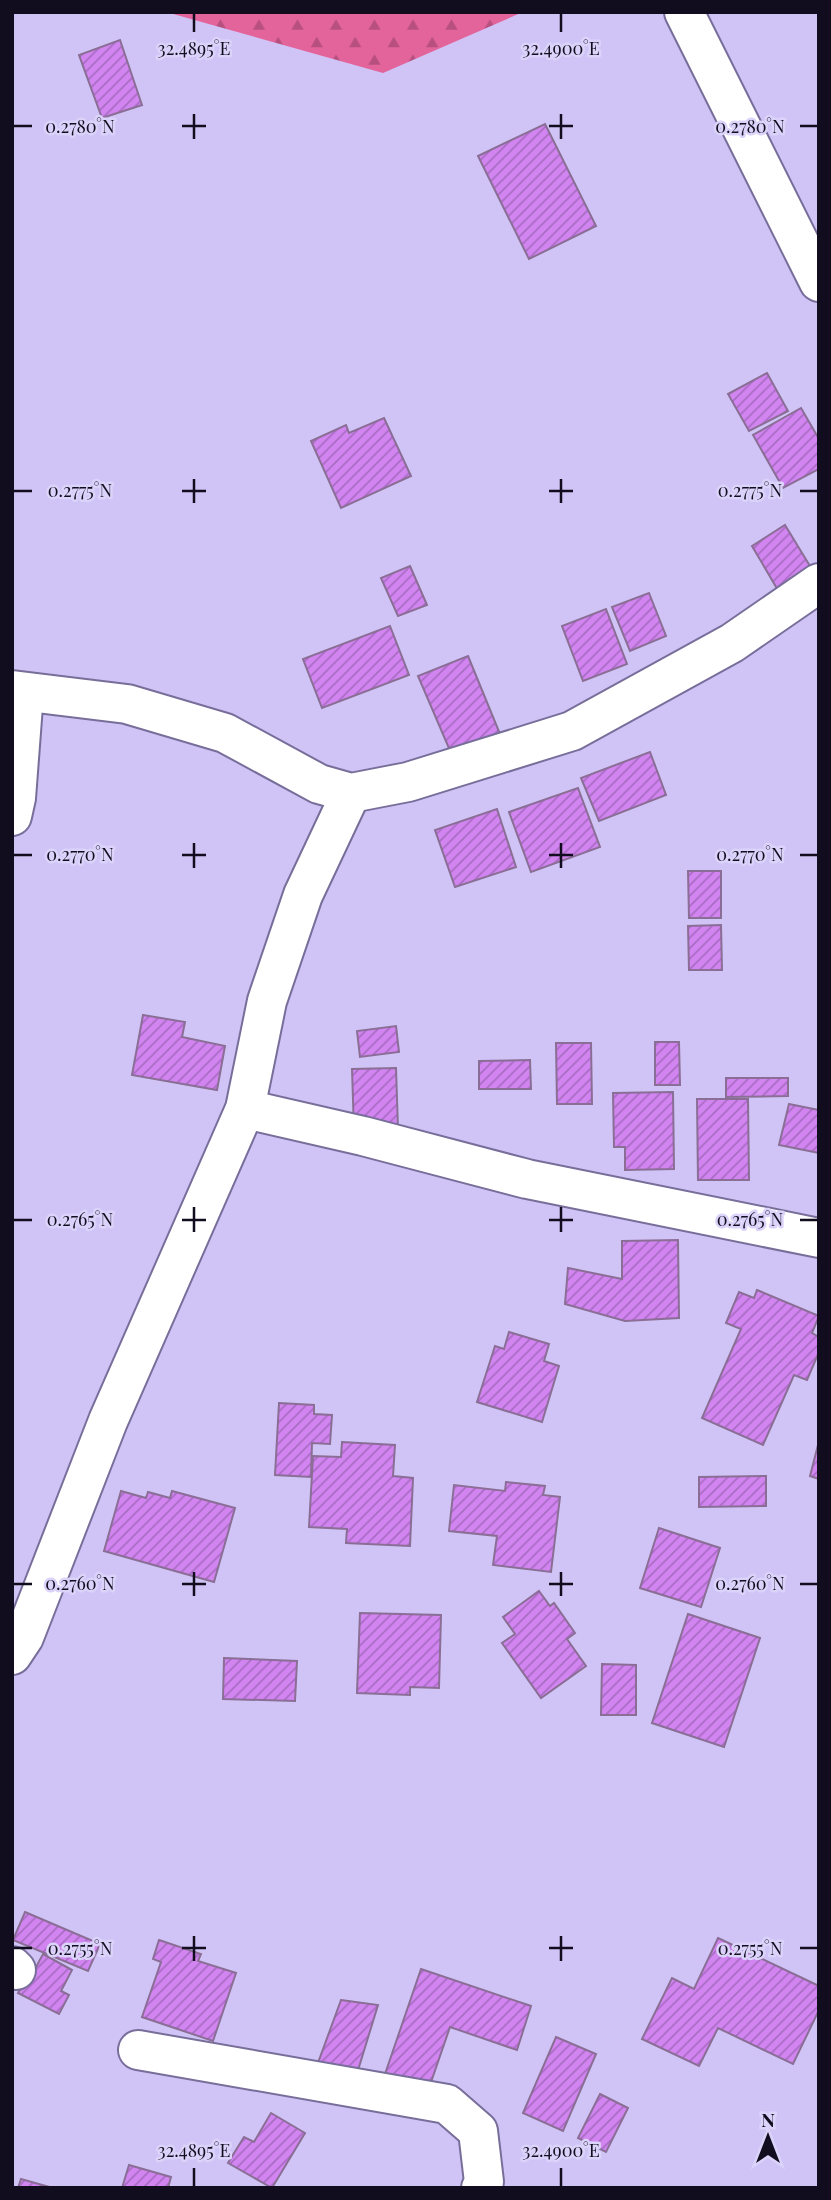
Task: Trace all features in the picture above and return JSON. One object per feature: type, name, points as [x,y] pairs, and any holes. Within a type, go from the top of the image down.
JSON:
[{"type":"street","points":[[684,12],[819,282]]},
{"type":"street","points":[[12,816],[16,798],[18,691],[127,704],[225,733],[319,784],[351,793],[408,782],[572,731],[732,643],[819,583]]},
{"type":"street","points":[[12,1655],[24,1637],[108,1421],[245,1109],[272,988],[303,895],[351,793]]},
{"type":"street","points":[[245,1109],[363,1136],[527,1179],[819,1238]]},
{"type":"street","points":[[138,2050],[447,2104],[478,2132],[485,2182],[481,2188]]},
{"type":"green space","points":[[166,12],[523,12],[383,73]]},
{"type":"building","points":[[120,40],[142,105],[102,118],[79,55]]},
{"type":"building","points":[[545,124],[596,226],[529,259],[478,156]]},
{"type":"building","points":[[767,373],[788,411],[749,431],[728,394]]},
{"type":"building","points":[[801,408],[819,439],[819,469],[783,488],[753,435]]},
{"type":"building","points":[[384,418],[411,476],[341,508],[311,441],[346,425],[349,433]]},
{"type":"building","points":[[785,525],[816,576],[782,597],[752,546]]},
{"type":"building","points":[[410,566],[427,605],[398,616],[381,578]]},
{"type":"building","points":[[649,593],[666,636],[630,651],[612,607]]},
{"type":"building","points":[[606,609],[627,664],[583,681],[562,626]]},
{"type":"building","points":[[390,626],[409,675],[322,708],[303,659]]},
{"type":"building","points":[[468,656],[500,734],[451,753],[418,676]]},
{"type":"building","points":[[650,752],[666,795],[599,821],[581,778]]},
{"type":"building","points":[[578,788],[600,847],[531,872],[509,812]]},
{"type":"building","points":[[497,809],[516,867],[455,887],[435,830]]},
{"type":"building","points":[[688,871],[721,871],[721,918],[689,918]]},
{"type":"building","points":[[721,925],[722,970],[689,970],[688,926]]},
{"type":"building","points":[[143,1015],[185,1022],[182,1037],[225,1046],[217,1090],[132,1075]]},
{"type":"building","points":[[396,1026],[399,1052],[360,1057],[357,1031]]},
{"type":"building","points":[[655,1042],[679,1042],[680,1085],[655,1085]]},
{"type":"building","points":[[556,1043],[591,1043],[592,1104],[557,1104]]},
{"type":"building","points":[[530,1060],[531,1089],[479,1089],[479,1061]]},
{"type":"building","points":[[396,1068],[398,1129],[354,1131],[352,1069]]},
{"type":"building","points":[[726,1078],[788,1078],[788,1096],[726,1097]]},
{"type":"building","points":[[673,1092],[674,1169],[625,1170],[625,1147],[614,1147],[613,1093]]},
{"type":"building","points":[[697,1099],[748,1099],[749,1180],[698,1180]]},
{"type":"building","points":[[789,1104],[819,1110],[819,1153],[779,1145]]},
{"type":"building","points":[[678,1240],[679,1318],[625,1321],[565,1304],[568,1268],[622,1279],[622,1241]]},
{"type":"building","points":[[757,1290],[819,1316],[812,1333],[819,1337],[819,1352],[807,1380],[794,1375],[763,1445],[702,1418],[741,1329],[726,1323],[739,1292],[754,1298]]},
{"type":"building","points":[[509,1332],[549,1344],[544,1361],[559,1366],[542,1422],[477,1402],[495,1346],[504,1349]]},
{"type":"building","points":[[279,1403],[314,1405],[314,1414],[332,1415],[330,1444],[312,1443],[311,1477],[275,1475]]},
{"type":"building","points":[[819,1441],[819,1479],[810,1476]]},
{"type":"building","points":[[342,1442],[395,1445],[393,1476],[413,1478],[410,1546],[346,1543],[347,1529],[309,1527],[313,1456],[341,1457]]},
{"type":"building","points":[[766,1476],[766,1506],[699,1507],[699,1477]]},
{"type":"building","points":[[506,1482],[545,1486],[543,1495],[560,1497],[551,1572],[493,1565],[497,1536],[449,1531],[454,1485],[505,1491]]},
{"type":"building","points":[[121,1491],[146,1498],[148,1492],[170,1498],[172,1491],[235,1508],[214,1582],[104,1551]]},
{"type":"building","points":[[659,1528],[720,1548],[701,1607],[640,1588]]},
{"type":"building","points":[[539,1591],[550,1606],[554,1603],[575,1633],[567,1639],[586,1666],[541,1698],[502,1643],[515,1634],[503,1617]]},
{"type":"building","points":[[360,1613],[441,1615],[439,1688],[410,1687],[410,1695],[357,1693]]},
{"type":"building","points":[[688,1614],[760,1638],[724,1747],[652,1723]]},
{"type":"building","points":[[224,1658],[297,1661],[295,1701],[223,1699]]},
{"type":"building","points":[[602,1664],[636,1665],[636,1715],[601,1715]]},
{"type":"building","points":[[25,1912],[100,1944],[88,1971],[13,1940]]},
{"type":"building","points":[[718,1938],[819,1986],[819,2010],[793,2064],[718,2028],[699,2066],[642,2039],[672,1978],[694,1989]]},
{"type":"building","points":[[159,1940],[201,1954],[198,1961],[236,1973],[213,2041],[142,2017],[161,1962],[153,1959]]},
{"type":"building","points":[[43,1954],[72,1970],[61,1991],[69,1995],[59,2014],[18,1993],[24,1982],[27,1984]]},
{"type":"building","points":[[421,1969],[531,2006],[517,2050],[450,2027],[429,2088],[385,2074]]},
{"type":"building","points":[[341,2000],[378,2005],[355,2080],[315,2071]]},
{"type":"building","points":[[556,2037],[596,2054],[563,2131],[523,2113]]},
{"type":"building","points":[[600,2094],[628,2108],[606,2152],[578,2138]]},
{"type":"building","points":[[271,2113],[305,2133],[272,2188],[228,2163],[244,2137],[254,2142]]},
{"type":"building","points":[[129,2165],[171,2177],[168,2188],[122,2188]]},
{"type":"building","points":[[21,2179],[53,2188],[18,2188]]}]
